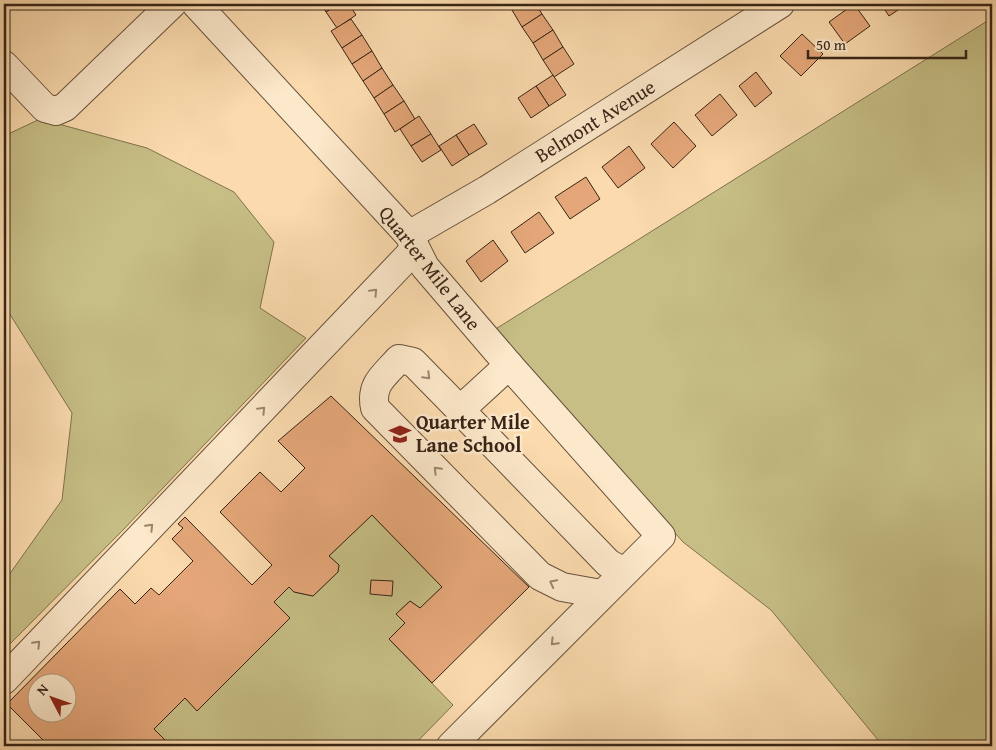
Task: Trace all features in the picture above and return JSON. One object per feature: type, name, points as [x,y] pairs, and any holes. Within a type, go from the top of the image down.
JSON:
[{"type":"street","points":[[4,65],[45,108],[56,111],[65,107],[172,4]]},
{"type":"street","name":"Quarter Mile Lane","points":[[196,4],[412,242],[426,267],[509,365],[661,536],[624,572]]},
{"type":"street","name":"Belmont Avenue","points":[[4,680],[412,242],[495,184],[780,4]]},
{"type":"street","points":[[452,746],[600,594],[624,572],[608,563],[413,362],[399,360],[378,382],[373,396],[375,408],[540,576],[562,587],[600,594]]},
{"type":"street","points":[[460,410],[509,365]]},
{"type":"shaded area","points":[[992,18],[992,746],[883,746],[771,610],[683,542],[494,330]]},
{"type":"shaded area","points":[[40,119],[147,148],[234,192],[274,242],[260,308],[306,338],[123,530],[4,650],[4,582],[62,500],[72,413],[4,305],[4,136]]},
{"type":"shaded area","points":[[372,515],[442,587],[420,608],[410,601],[396,614],[405,623],[389,639],[453,705],[413,746],[171,746],[154,729],[185,698],[197,710],[274,602],[289,587],[294,592],[313,596],[338,572],[339,565],[329,556]]},
{"type":"building","points":[[321,4],[339,4],[326,12]]},
{"type":"building","points":[[339,4],[349,4],[356,15],[337,28],[326,12]]},
{"type":"building","points":[[521,4],[536,4],[542,14],[522,27],[512,10]]},
{"type":"building","points":[[854,4],[870,26],[845,44],[829,22]]},
{"type":"building","points":[[881,4],[907,4],[889,16]]},
{"type":"building","points":[[542,14],[553,30],[533,43],[522,27]]},
{"type":"building","points":[[351,19],[362,35],[342,48],[331,31]]},
{"type":"building","points":[[553,30],[563,47],[543,60],[533,43]]},
{"type":"building","points":[[802,34],[823,54],[801,76],[780,56]]},
{"type":"building","points":[[362,35],[372,51],[352,64],[342,48]]},
{"type":"building","points":[[563,47],[574,64],[554,77],[543,60]]},
{"type":"building","points":[[372,51],[382,68],[363,81],[352,64]]},
{"type":"building","points":[[382,68],[393,85],[374,98],[363,81]]},
{"type":"building","points":[[756,72],[772,93],[755,107],[739,86]]},
{"type":"building","points":[[553,75],[566,95],[549,106],[536,86]]},
{"type":"building","points":[[393,85],[404,101],[384,114],[374,98]]},
{"type":"building","points":[[536,86],[549,106],[531,118],[518,98]]},
{"type":"building","points":[[720,94],[737,115],[712,136],[695,115]]},
{"type":"building","points":[[404,101],[415,119],[395,132],[384,114]]},
{"type":"building","points":[[419,116],[431,134],[411,146],[400,129]]},
{"type":"building","points":[[674,122],[696,146],[673,168],[651,144]]},
{"type":"building","points":[[474,124],[487,144],[469,155],[456,135]]},
{"type":"building","points":[[431,134],[441,150],[422,162],[411,146]]},
{"type":"building","points":[[456,135],[469,155],[452,166],[439,146]]},
{"type":"building","points":[[629,146],[645,168],[618,188],[602,167]]},
{"type":"building","points":[[586,177],[600,199],[570,219],[555,197]]},
{"type":"building","points":[[539,212],[554,233],[525,253],[511,232]]},
{"type":"building","points":[[493,240],[508,261],[481,282],[466,261]]},
{"type":"building","points":[[331,396],[529,587],[432,683],[389,639],[405,623],[396,614],[410,601],[420,608],[442,587],[372,515],[329,556],[339,565],[338,572],[313,596],[294,592],[289,587],[274,602],[290,618],[197,711],[185,698],[154,729],[171,746],[49,746],[7,704],[28,683],[28,722],[78,722],[78,672],[38,672],[120,589],[135,604],[151,588],[159,595],[193,561],[172,539],[183,528],[178,524],[185,517],[252,585],[272,565],[220,512],[260,472],[281,492],[305,468],[278,441]]},
{"type":"building","points":[[371,580],[393,581],[392,596],[370,594]]},
{"type":"place","name":"Quarter Mile Lane School","points":[[400,434]]}]
